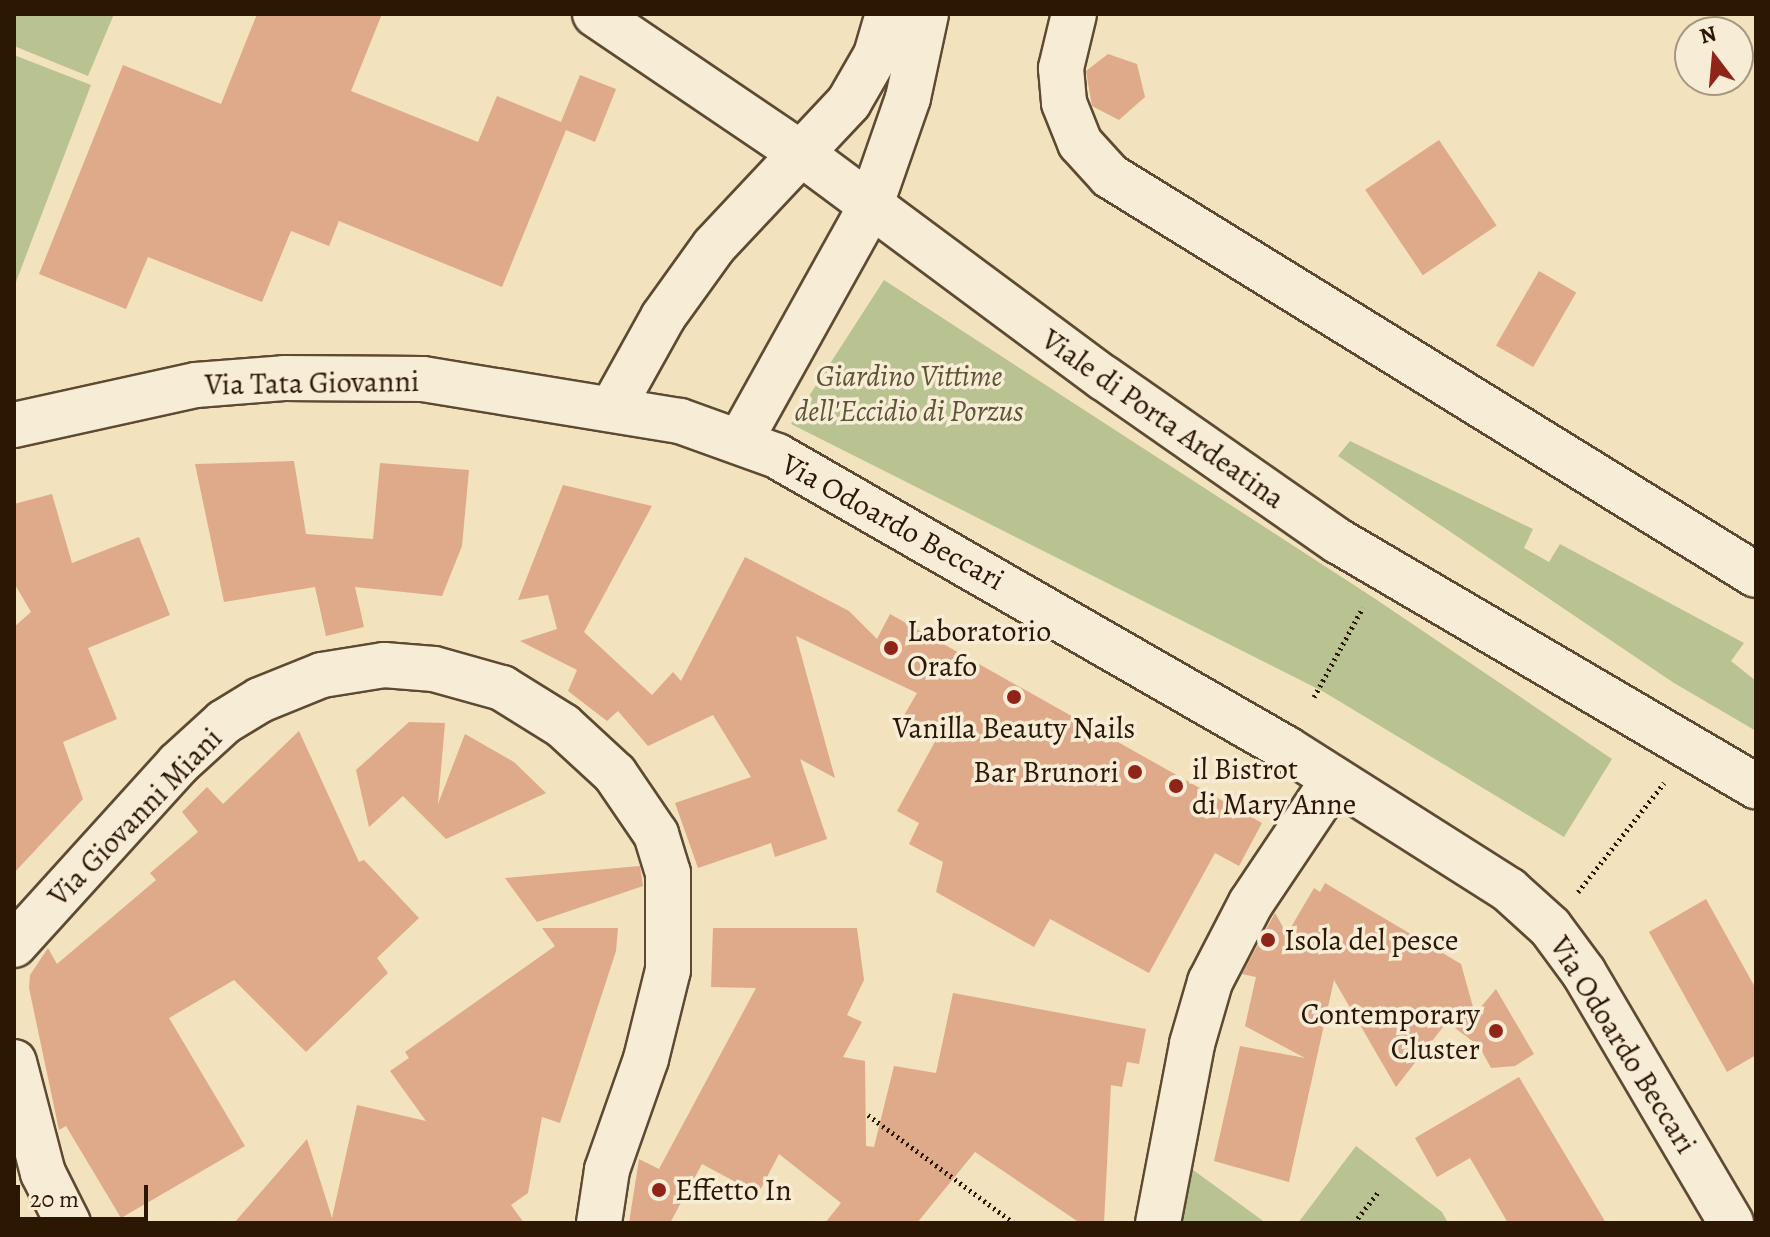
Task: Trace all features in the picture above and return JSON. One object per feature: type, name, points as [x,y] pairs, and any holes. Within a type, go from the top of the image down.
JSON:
[{"type":"street","name":"Viale di Porta Ardeatina","points":[[595,14],[802,154],[870,207],[1338,541],[1756,786]]},
{"type":"street","points":[[613,407],[688,280],[743,213],[849,102],[876,55],[888,14]]},
{"type":"street","points":[[740,441],[870,207],[908,98],[926,14]]},
{"type":"street","points":[[1074,14],[1060,85],[1080,143],[1127,188],[1756,575]]},
{"type":"street","name":"Via Tata Giovanni","points":[[14,425],[152,392],[284,378],[423,379],[613,407]]},
{"type":"street","name":"Via Odoardo Beccari","points":[[613,407],[740,441],[851,494],[1334,779],[1494,878],[1550,927],[1614,1020],[1731,1223]]},
{"type":"street","name":"Via Giovanni Miani","points":[[14,945],[178,764],[224,722],[260,700],[322,675],[384,665],[434,669],[502,688],[563,726],[615,774],[656,834],[668,873],[668,970],[656,1027],[607,1170],[599,1223]]},
{"type":"street","points":[[1158,1223],[1192,1044],[1210,982],[1251,903],[1334,779]]},
{"type":"street","points":[[14,1062],[43,1173],[68,1223]]},
{"type":"path","points":[[1314,697],[1369,597]]},
{"type":"path","points":[[1550,927],[1692,748]]},
{"type":"path","points":[[868,1115],[1014,1223]]},
{"type":"path","points":[[1354,1223],[1379,1191]]},
{"type":"green space","points":[[14,14],[114,14],[88,76],[14,46]]},
{"type":"green space","points":[[14,55],[91,85],[14,287]]},
{"type":"green space","name":"Giardino Vittime dell'Eccidio di Porzus","points":[[884,280],[1377,600],[1612,759],[1564,837],[1324,692],[791,424]]},
{"type":"green space","points":[[1350,441],[1533,529],[1524,548],[1549,562],[1560,544],[1744,643],[1731,661],[1756,681],[1756,731],[1674,683],[1338,456]]},
{"type":"green space","points":[[1356,1146],[1442,1212],[1448,1223],[1298,1223]]},
{"type":"green space","points":[[1189,1167],[1266,1223],[1180,1223]]},
{"type":"building","points":[[257,14],[382,14],[351,91],[478,142],[497,96],[561,122],[580,75],[616,89],[595,142],[566,130],[502,287],[339,221],[329,246],[291,231],[262,302],[148,257],[126,309],[39,274],[123,65],[221,104]]},
{"type":"building","points":[[1108,54],[1137,64],[1145,97],[1119,120],[1092,106],[1086,71]]},
{"type":"building","points":[[1439,140],[1497,225],[1423,275],[1365,190]]},
{"type":"building","points":[[1539,271],[1576,293],[1533,367],[1496,345]]},
{"type":"building","points":[[294,461],[306,534],[373,539],[380,463],[469,470],[462,546],[442,596],[355,587],[364,627],[326,636],[315,587],[224,602],[195,464]]},
{"type":"building","points":[[563,485],[652,506],[584,632],[652,695],[673,672],[681,681],[745,557],[849,611],[877,639],[890,614],[1262,823],[1239,866],[1215,853],[1149,973],[1050,919],[1034,947],[936,892],[943,862],[909,844],[919,823],[897,811],[936,740],[899,724],[917,693],[796,636],[835,778],[800,759],[827,839],[775,857],[771,843],[698,868],[675,803],[751,777],[713,715],[648,746],[618,711],[607,721],[568,691],[577,670],[520,641],[557,629],[548,595],[518,600]]},
{"type":"building","points":[[52,494],[72,563],[139,537],[170,615],[88,648],[117,719],[63,742],[83,799],[14,873],[14,627],[31,612],[14,583],[14,504]]},
{"type":"building","points":[[409,722],[445,723],[438,804],[465,734],[514,762],[546,793],[446,839],[403,796],[369,827],[356,770]]},
{"type":"building","points":[[299,731],[359,862],[364,860],[419,918],[377,958],[388,973],[306,1052],[234,980],[169,1018],[245,1146],[121,1218],[66,1126],[59,1130],[29,988],[30,975],[48,948],[57,964],[156,880],[150,873],[198,832],[182,812],[207,787],[223,804]]},
{"type":"building","points":[[640,866],[643,886],[537,922],[505,878]]},
{"type":"building","points":[[1325,883],[1461,964],[1475,1014],[1496,989],[1534,1054],[1515,1066],[1491,1068],[1479,1046],[1447,1022],[1396,1087],[1334,980],[1289,1182],[1214,1161],[1240,1046],[1305,1058],[1245,1026],[1256,977],[1242,974],[1275,913],[1287,934],[1314,888],[1320,892]]},
{"type":"building","points":[[1706,899],[1756,989],[1756,1055],[1727,1072],[1649,932]]},
{"type":"building","points":[[542,928],[618,928],[616,951],[560,1123],[542,1117],[528,1193],[511,1205],[524,1223],[234,1223],[307,1139],[332,1218],[357,1105],[426,1121],[390,1071],[409,1058],[405,1052],[555,946]]},
{"type":"building","points":[[713,928],[857,928],[864,980],[847,1015],[862,1022],[843,1057],[865,1061],[866,1146],[874,1147],[894,1066],[936,1073],[953,993],[1146,1029],[1139,1064],[1127,1062],[1122,1087],[1111,1085],[1104,1223],[1080,1223],[975,1152],[917,1223],[825,1223],[841,1203],[779,1154],[758,1194],[702,1164],[670,1223],[629,1223],[639,1159],[659,1169],[756,988],[711,987]]},
{"type":"building","points":[[1519,1077],[1606,1223],[1508,1223],[1470,1158],[1437,1177],[1415,1138]]},
{"type":"place","name":"Laboratorio Orafo","points":[[891,648]]},
{"type":"place","name":"Vanilla Beauty Nails","points":[[1014,697]]},
{"type":"place","name":"Bar Brunori","points":[[1135,772]]},
{"type":"place","name":"il Bistrot di Mary Anne","points":[[1176,786]]},
{"type":"place","name":"Isola del pesce","points":[[1268,940]]},
{"type":"place","name":"Contemporary Cluster","points":[[1496,1031]]},
{"type":"place","name":"Effetto In","points":[[659,1190]]}]
